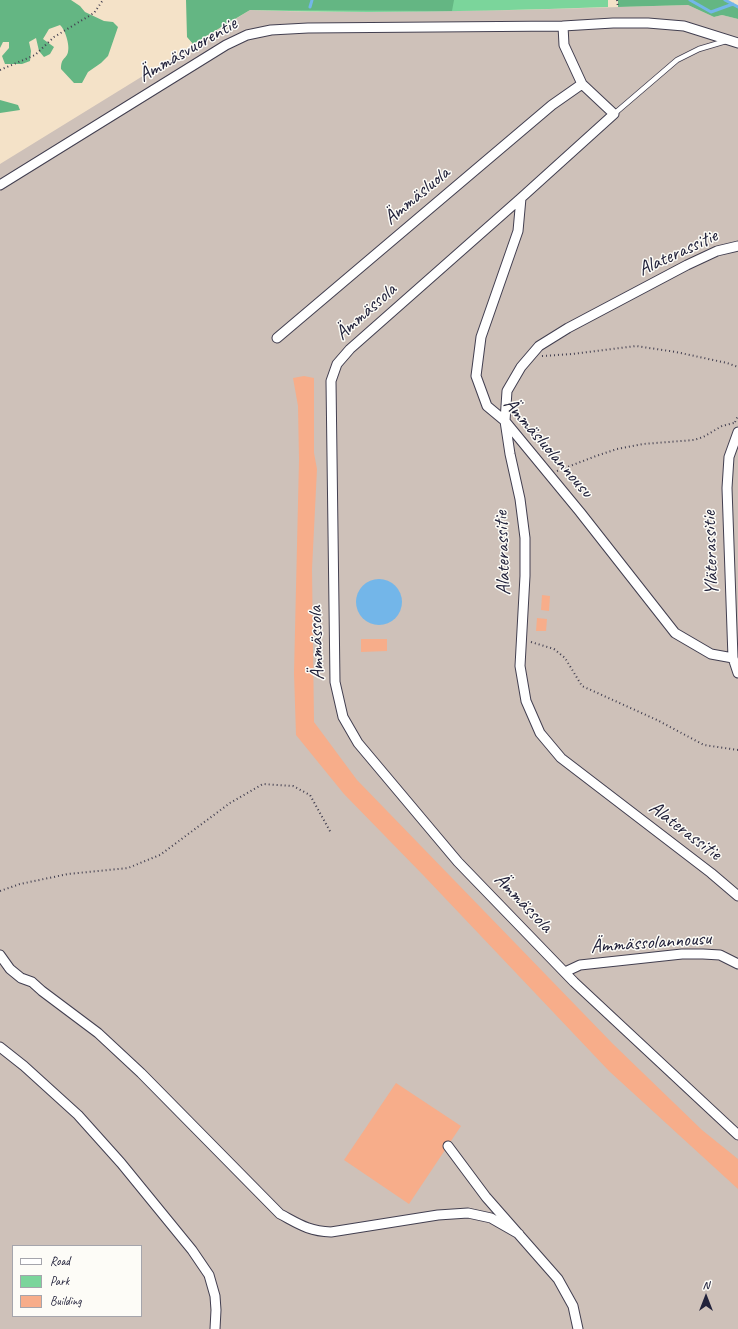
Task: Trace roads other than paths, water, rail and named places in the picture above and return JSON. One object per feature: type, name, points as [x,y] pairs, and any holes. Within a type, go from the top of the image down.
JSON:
[{"type":"street","name":"Ämmäsvuorentie","points":[[0,185],[226,45],[247,35],[271,30],[308,28],[562,26],[648,23],[684,26],[734,41]]},
{"type":"street","points":[[562,26],[564,45],[582,84],[614,114]]},
{"type":"street","name":"Ämmäsluola","points":[[277,338],[552,105],[582,84]]},
{"type":"street","name":"Ämmässola","points":[[614,114],[350,349],[337,364],[331,381],[335,682],[343,717],[358,743],[458,862],[565,972],[738,1135]]},
{"type":"street","name":"Ämmäsluolannousu","points":[[521,198],[518,230],[481,338],[476,376],[487,406],[505,421],[549,474],[675,633],[711,654],[733,658]]},
{"type":"street","name":"Alaterassitie","points":[[738,246],[717,251],[687,265],[589,317],[539,346],[521,367],[507,391],[505,421],[510,454],[520,499],[525,538],[525,576],[520,666],[526,701],[540,733],[561,758],[711,873],[738,896]]},
{"type":"street","name":"Yläterassitie","points":[[738,432],[729,457],[727,488],[733,658],[738,673]]},
{"type":"street","name":"Ämmässolannousu","points":[[565,972],[580,965],[682,954],[720,955],[738,964]]},
{"type":"street","points":[[0,955],[10,969],[21,978],[32,982],[98,1033],[141,1073],[280,1214],[304,1227],[316,1232],[331,1232],[438,1215],[468,1213],[491,1218],[519,1234]]},
{"type":"street","points":[[0,1047],[24,1066],[78,1115],[121,1163],[192,1250],[209,1275],[215,1296],[215,1329]]},
{"type":"street","points":[[448,1146],[486,1197],[558,1279],[573,1306],[578,1329]]},
{"type":"lane","points":[[614,114],[677,60],[699,49],[734,41]]},
{"type":"water","points":[[374,579],[384,579],[392,583],[398,589],[402,597],[402,607],[398,615],[392,621],[384,625],[374,625],[366,621],[360,615],[356,607],[356,597],[360,589],[366,583]]},
{"type":"waterway","points":[[310,7],[312,0]]},
{"type":"waterway","points":[[690,0],[711,12],[733,4]]},
{"type":"waterway","points":[[725,0],[738,7]]}]
